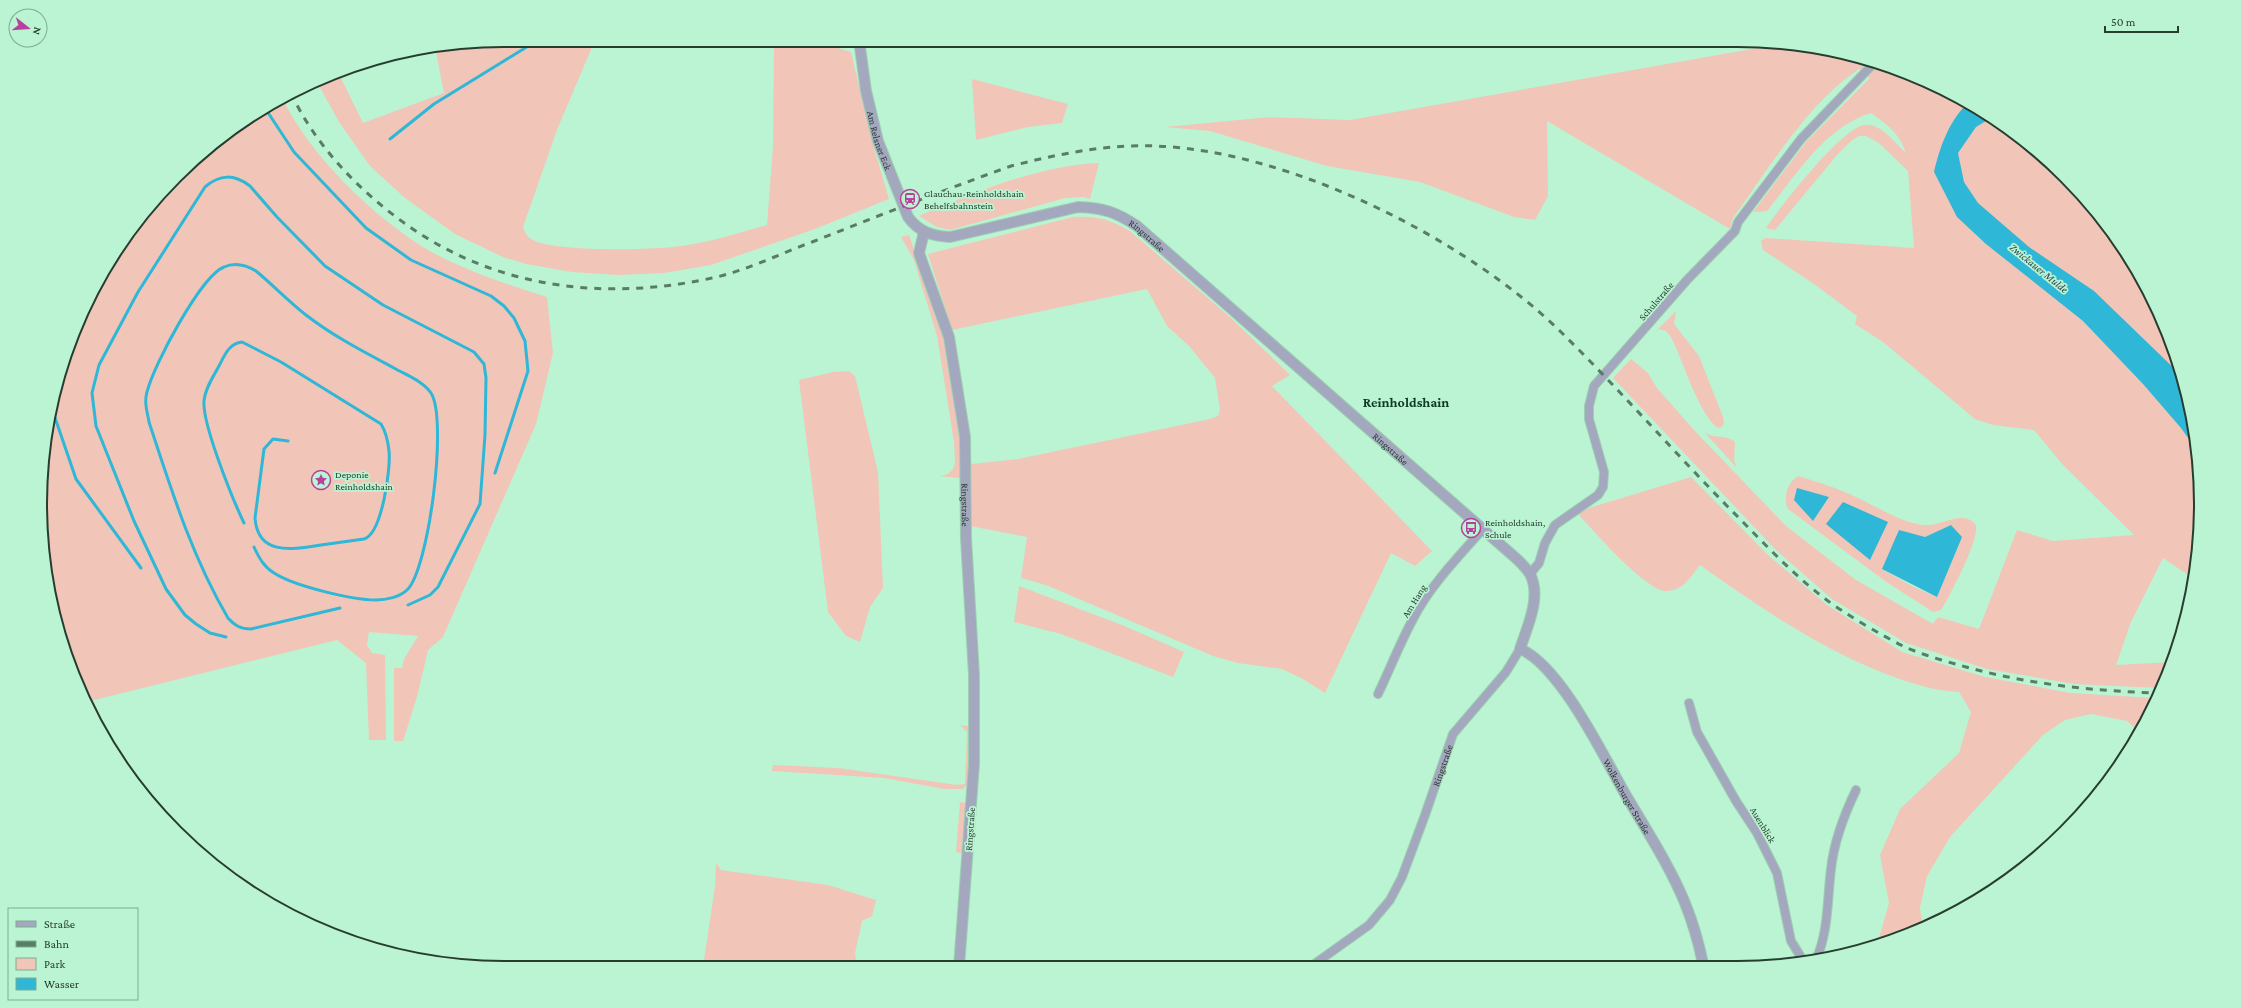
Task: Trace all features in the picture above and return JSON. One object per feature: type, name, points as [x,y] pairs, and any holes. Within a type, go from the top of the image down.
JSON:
[{"type":"street","name":"Am Relsner Eck","points":[[860,47],[866,91],[878,141],[908,217],[914,226],[924,232]]},
{"type":"street","name":"Schulstraße","points":[[1530,574],[1539,563],[1545,543],[1555,525],[1598,495],[1603,487],[1604,472],[1589,419],[1589,406],[1594,386],[1687,280],[1735,231],[1738,222],[1801,139],[1870,67]]},
{"type":"street","name":"Ringstraße","points":[[959,961],[973,798],[974,732],[966,538],[965,437],[949,337],[919,253],[924,232],[936,236],[950,237],[1078,207],[1097,208],[1118,213],[1138,226],[1518,560],[1530,574],[1533,584],[1534,599],[1520,649],[1506,672],[1453,734],[1407,863],[1390,900],[1369,925],[1320,961]]},
{"type":"street","name":"Am Hang","points":[[1378,694],[1413,618],[1454,562],[1483,529]]},
{"type":"street","name":"Wolkenburger Straße","points":[[1520,649],[1528,652],[1539,661],[1573,703],[1653,840],[1685,903],[1699,945],[1702,961]]},
{"type":"street","name":"Auenblick","points":[[1689,703],[1697,732],[1736,801],[1757,833],[1778,873],[1791,941],[1801,956]]},
{"type":"street","points":[[1818,953],[1826,928],[1833,853],[1840,829],[1856,790]]},
{"type":"green space","points":[[592,47],[557,130],[523,227],[531,239],[558,246],[622,249],[685,246],[767,225],[773,146],[774,47],[834,47],[851,52],[872,141],[889,199],[815,229],[711,265],[664,273],[618,275],[572,272],[526,264],[503,257],[455,234],[405,198],[370,166],[339,122],[319,86],[341,77],[363,123],[444,93],[436,52],[474,48]]},
{"type":"green space","points":[[1759,48],[1797,51],[1826,56],[1884,71],[1939,94],[1966,108],[1991,124],[2038,160],[2081,203],[2100,226],[2117,250],[2147,302],[2170,357],[2185,415],[2193,474],[2193,534],[2188,575],[2163,558],[2131,622],[2116,665],[2166,662],[2155,688],[2074,684],[1987,669],[1906,643],[1832,599],[1776,550],[1613,378],[1631,359],[1648,373],[1657,388],[1694,430],[1786,526],[1856,580],[1933,624],[1938,617],[1979,629],[2017,530],[2053,541],[2134,535],[2063,465],[2034,430],[1993,425],[1975,419],[1883,342],[1855,324],[1857,316],[1814,284],[1763,250],[1761,241],[1765,238],[1914,248],[1908,171],[1879,143],[1866,136],[1859,136],[1851,141],[1837,155],[1775,230],[1766,228],[1797,187],[1827,153],[1854,129],[1864,125],[1877,127],[1888,135],[1906,153],[1893,130],[1871,113],[1839,129],[1813,154],[1767,211],[1753,212],[1806,142],[1870,78],[1859,69],[1840,83],[1806,118],[1775,158],[1733,218],[1730,229],[1547,121],[1548,196],[1535,220],[1514,217],[1420,182],[1327,166],[1210,131],[1165,127],[1270,117],[1350,120]]},
{"type":"green space","points":[[972,79],[1068,104],[1062,123],[1028,127],[976,140]]},
{"type":"green space","points":[[285,103],[311,144],[330,167],[375,211],[399,230],[422,246],[457,265],[547,297],[553,353],[536,424],[443,637],[428,650],[417,697],[403,741],[394,741],[394,668],[402,668],[404,659],[418,636],[369,632],[367,645],[372,653],[385,655],[386,740],[369,740],[366,663],[337,640],[92,701],[71,651],[63,622],[51,564],[48,534],[48,474],[56,415],[71,357],[94,302],[108,275],[141,226],[181,181],[226,141],[250,124]]},
{"type":"green space","points":[[1099,163],[1090,199],[1083,197],[1065,198],[950,230],[937,227],[919,216],[984,189],[1029,175],[1052,169]]},
{"type":"green space","points":[[1073,217],[1102,219],[1130,231],[1231,318],[1290,375],[1272,386],[1432,551],[1415,566],[1391,553],[1325,693],[1303,679],[1282,669],[1238,663],[1213,656],[1046,585],[1021,578],[1027,537],[970,526],[971,464],[1018,459],[1210,419],[1218,416],[1220,410],[1215,378],[1189,346],[1167,326],[1147,289],[952,330],[928,254]]},
{"type":"green space","points":[[909,235],[943,335],[960,442],[960,478],[939,476],[948,474],[953,469],[955,463],[954,442],[937,336],[914,260],[901,237]]},
{"type":"green space","points":[[1676,311],[1674,324],[1699,356],[1723,417],[1724,423],[1722,427],[1718,428],[1704,411],[1671,337],[1666,331],[1659,329],[1655,332]]},
{"type":"green space","points":[[849,371],[855,376],[878,472],[883,588],[870,607],[860,642],[846,636],[828,612],[799,380],[833,372]]},
{"type":"green space","points":[[1705,433],[1712,436],[1728,438],[1735,442],[1734,460],[1737,468]]},
{"type":"green space","points":[[1798,476],[1835,488],[1908,522],[1928,525],[1953,519],[1965,518],[1975,524],[1976,530],[1970,552],[1941,610],[1933,612],[1885,581],[1788,509],[1786,500],[1787,491],[1794,479]],"holes":[[[1951,525],[1937,597],[1912,586],[1882,569],[1925,537]]]},
{"type":"green space","points":[[1691,477],[1769,556],[1827,605],[1902,652],[1985,677],[2071,693],[2151,698],[2135,728],[2127,721],[2091,714],[2065,720],[2043,735],[1950,837],[1927,876],[1920,908],[1922,922],[1879,938],[1889,903],[1880,855],[1900,809],[1959,753],[1971,712],[1959,692],[1930,688],[1896,677],[1866,666],[1837,652],[1753,602],[1700,565],[1687,582],[1679,588],[1668,591],[1659,589],[1634,572],[1607,546],[1578,514],[1589,508]]},
{"type":"green space","points":[[1019,586],[1122,625],[1184,652],[1173,677],[1061,634],[1014,622]]},
{"type":"green space","points":[[960,725],[970,726],[968,784],[963,789],[944,789],[884,778],[772,771],[773,765],[839,768],[957,785],[965,784],[967,732]]},
{"type":"green space","points":[[960,802],[966,803],[962,853],[956,852]]},
{"type":"green space","points":[[716,863],[721,870],[828,885],[876,900],[872,916],[862,921],[855,953],[856,961],[704,961],[715,886]]},
{"type":"water","name":"Zwickauer Mulde","points":[[1964,107],[1986,121],[1976,127],[1958,153],[1964,182],[1978,203],[2029,247],[2094,291],[2173,367],[2185,415],[2189,440],[2143,384],[2083,321],[1986,244],[1957,217],[1934,172],[1946,134]]},
{"type":"water","points":[[1797,488],[1829,497],[1813,521],[1794,500]]},
{"type":"water","points":[[1843,502],[1888,522],[1870,560],[1826,524]]},
{"type":"water","points":[[1951,525],[1962,537],[1937,597],[1882,569],[1899,530],[1925,537]]},
{"type":"waterway","points":[[390,139],[434,104],[527,47]]},
{"type":"waterway","points":[[268,113],[294,152],[366,228],[411,260],[491,296],[504,306],[514,318],[525,341],[528,371],[495,473]]},
{"type":"waterway","points":[[226,637],[210,633],[196,624],[185,615],[166,589],[134,521],[96,426],[92,393],[99,365],[138,292],[205,187],[216,180],[227,177],[238,179],[250,186],[277,217],[325,266],[383,305],[474,352],[484,364],[486,378],[485,435],[480,504],[438,587],[430,595],[408,605]]},
{"type":"waterway","points":[[254,547],[262,562],[270,571],[295,583],[353,598],[376,600],[393,598],[401,595],[407,590],[415,577],[429,525],[434,493],[438,432],[436,408],[431,393],[424,385],[360,350],[316,323],[299,310],[256,271],[236,264],[228,265],[214,274],[203,287],[179,323],[158,363],[147,392],[146,403],[149,422],[174,497],[193,547],[215,595],[231,621],[241,628],[251,629],[340,608]]},
{"type":"waterway","points":[[244,523],[213,444],[208,427],[204,401],[208,387],[226,353],[234,344],[242,342],[281,362],[381,424],[387,440],[389,459],[387,485],[376,526],[364,539],[300,548],[279,548],[270,545],[263,539],[258,531],[255,518],[264,449],[273,439],[288,441]]},
{"type":"waterway","points":[[55,419],[76,479],[141,568]]},
{"type":"railway","points":[[294,98],[313,132],[342,168],[375,200],[410,227],[444,248],[480,264],[517,276],[555,284],[594,288],[633,288],[673,285],[725,275],[750,267],[911,203],[1011,166],[1065,154],[1101,148],[1156,146],[1208,152],[1262,164],[1318,182],[1373,206],[1426,233],[1476,264],[1522,297],[1583,354],[1709,488],[1766,546],[1815,591],[1864,625],[1903,646],[1918,652],[1934,658],[1989,673],[2060,686],[2153,693]]},
{"type":"place","name":"Glauchau-Reinholdshain Behelfsbahnstein","points":[[910,199]]},
{"type":"place","name":"Deponie Reinholdshain","points":[[321,480]]},
{"type":"place","name":"Reinholdshain, Schule","points":[[1471,528]]},
{"type":"district","name":"Reinholdshain","points":[[1406,402]]}]
